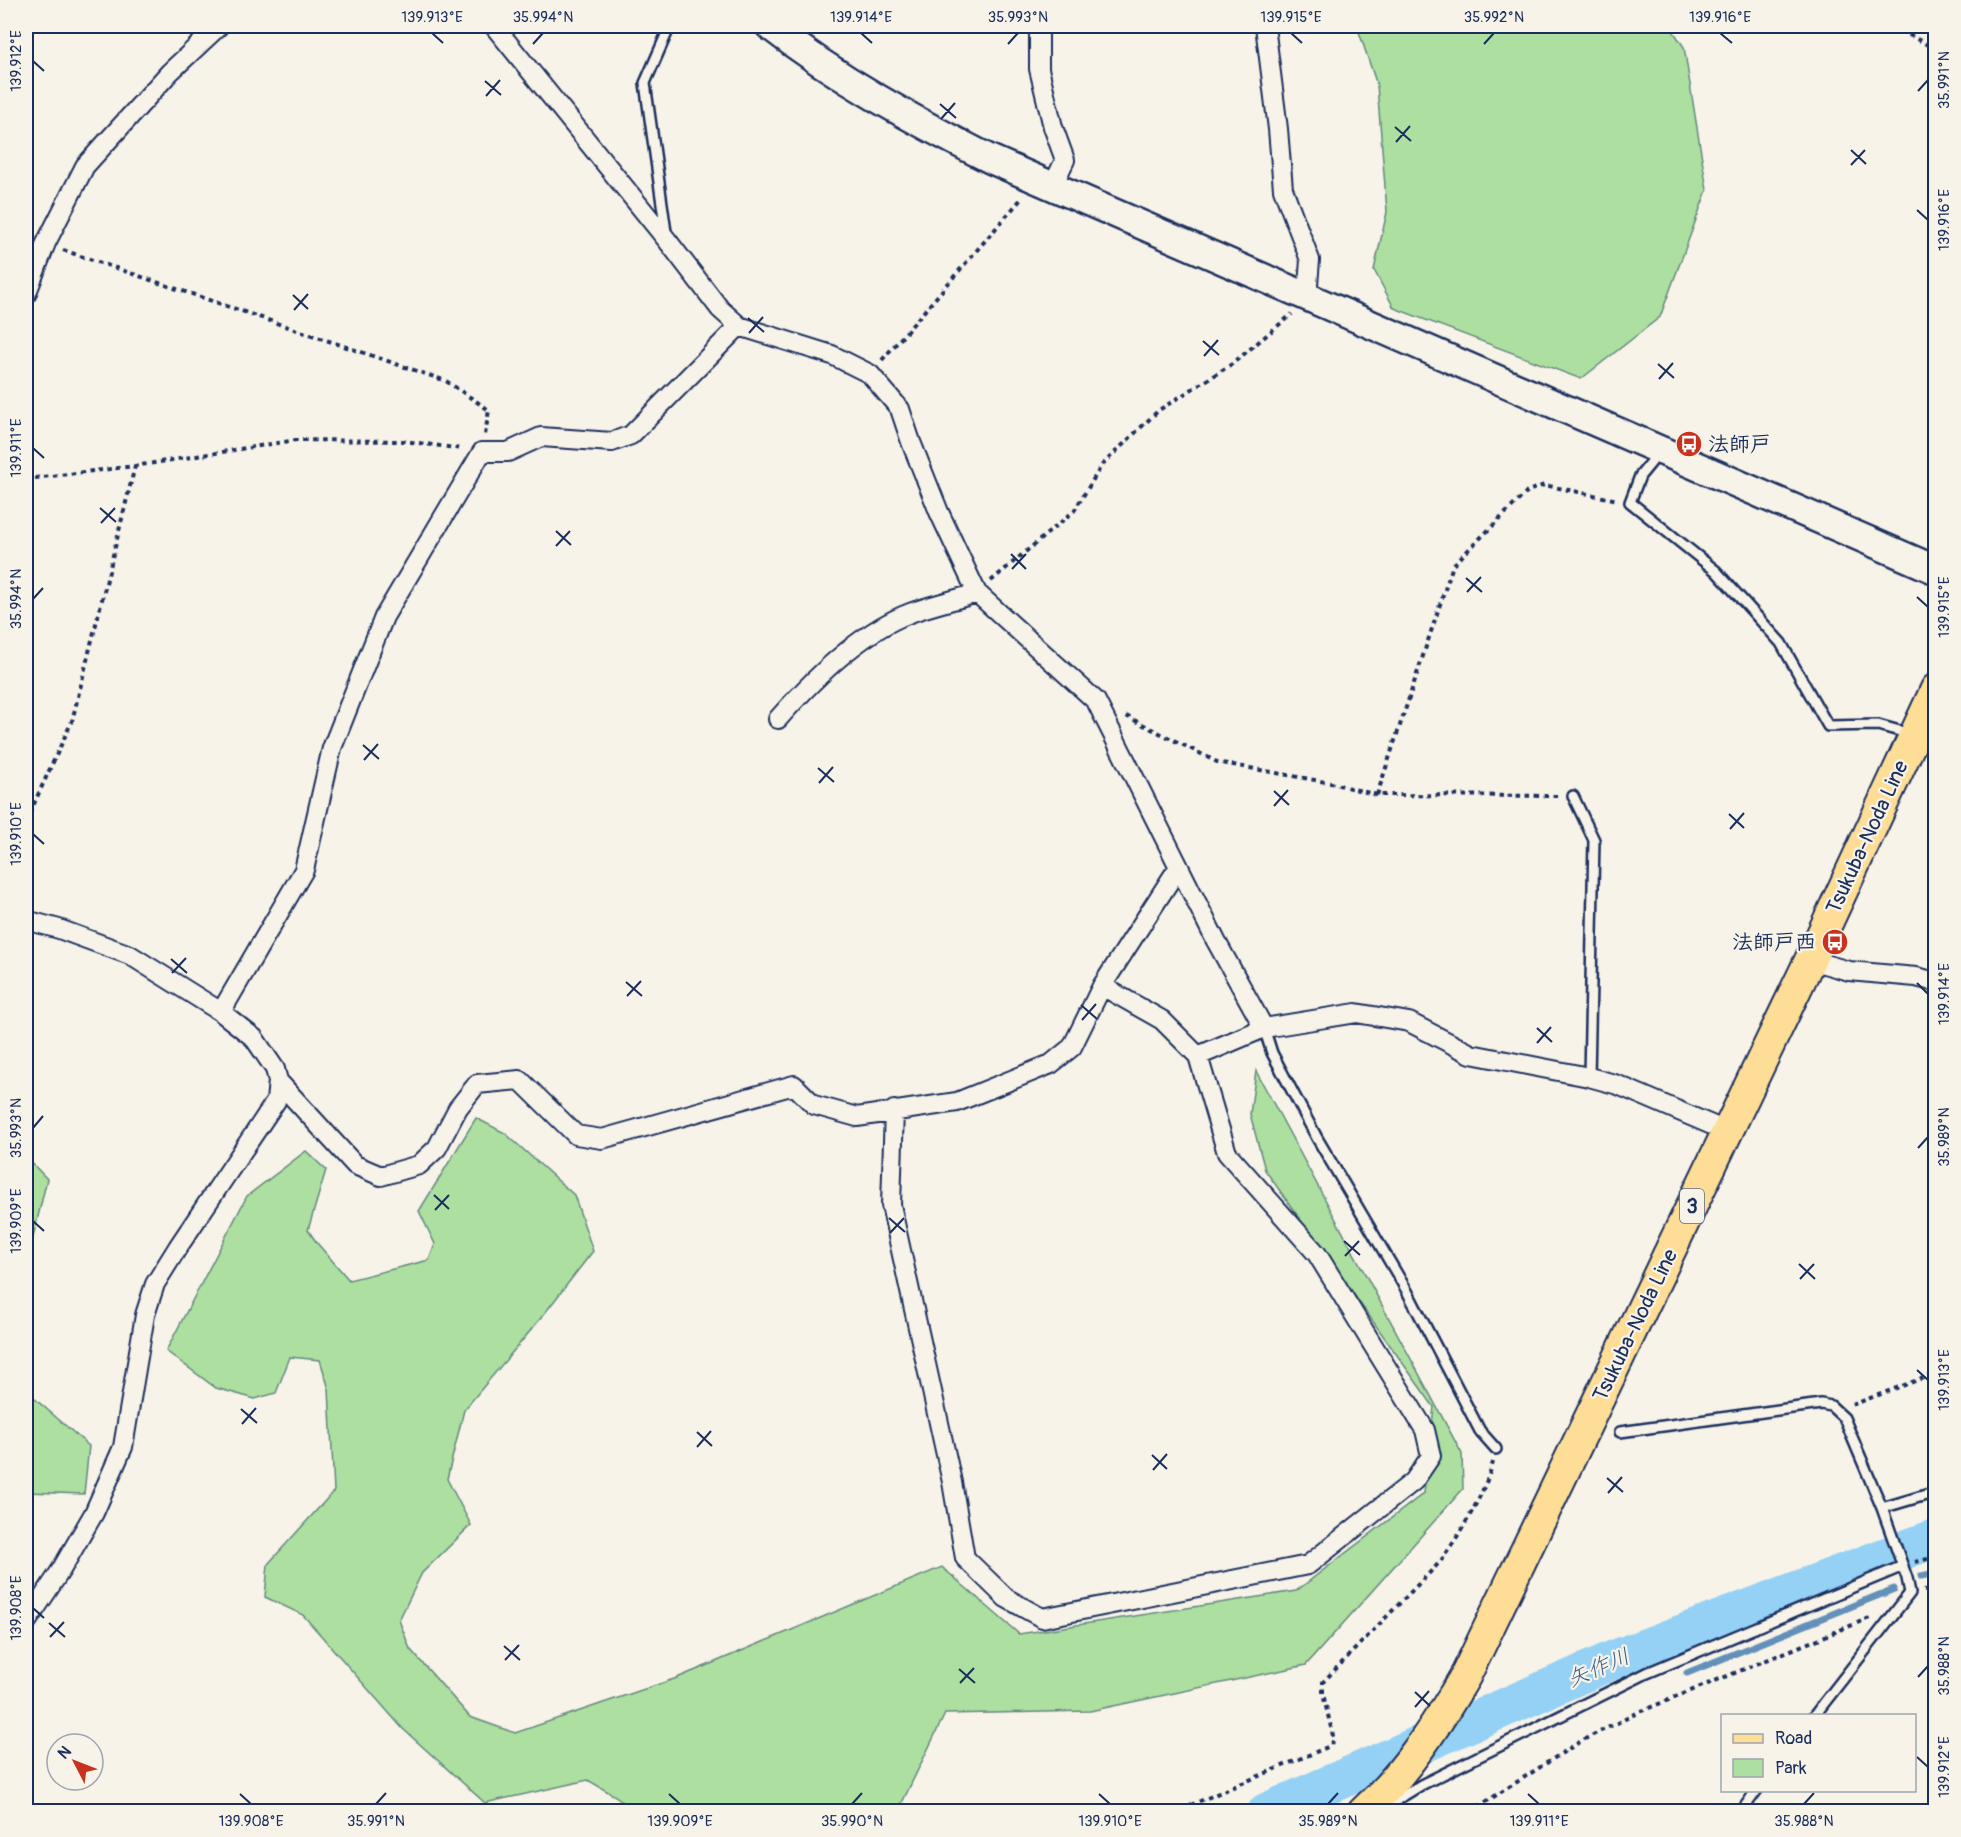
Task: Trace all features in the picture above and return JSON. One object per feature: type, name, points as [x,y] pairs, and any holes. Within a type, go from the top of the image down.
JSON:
[{"type":"main road","name":"Tsukuba-Noda Line","points":[[1382,1802],[1466,1675],[1810,960],[1925,740],[1935,689]]},
{"type":"street","points":[[26,295],[46,243],[84,166],[170,72],[219,26]]},
{"type":"street","points":[[494,26],[720,309],[739,326],[832,355],[870,374],[900,408],[939,512],[977,593],[1096,701],[1178,868],[1264,1028]]},
{"type":"street","points":[[770,26],[889,106],[990,159],[1935,570]]},
{"type":"street","points":[[1039,26],[1039,69],[1053,127],[1065,160],[1045,184]]},
{"type":"street","points":[[1265,26],[1283,189],[1310,260],[1307,298]]},
{"type":"street","points":[[221,1012],[303,870],[332,748],[384,617],[482,452],[508,452],[542,437],[612,441],[631,435],[739,326]]},
{"type":"street","points":[[778,719],[801,692],[861,640],[909,614],[977,593]]},
{"type":"street","points":[[278,1081],[355,1165],[381,1176],[419,1165],[437,1148],[458,1108],[477,1084],[520,1080],[576,1135],[602,1139],[794,1086],[814,1105],[857,1117],[957,1102],[1051,1064],[1072,1047],[1102,986],[1178,868]]},
{"type":"street","points":[[26,920],[59,929],[130,955],[221,1012],[254,1038],[275,1069],[278,1081],[276,1101],[178,1247],[156,1284],[145,1315],[123,1447],[94,1513],[61,1570],[26,1623]]},
{"type":"street","points":[[1810,960],[1849,971],[1916,977],[1935,982]]},
{"type":"street","points":[[894,1110],[891,1204],[952,1482],[965,1558],[1006,1598],[1042,1618],[1308,1565],[1414,1481],[1431,1456],[1425,1430],[1317,1254],[1227,1153],[1198,1056],[1162,1020],[1102,986]]},
{"type":"street","points":[[1198,1056],[1264,1028],[1356,1013],[1408,1022],[1472,1054],[1618,1085],[1728,1132]]},
{"type":"lane","points":[[667,240],[645,83],[670,26]]},
{"type":"lane","points":[[1661,449],[1641,476],[1630,502],[1716,571],[1781,643],[1828,726],[1878,725],[1925,740]]},
{"type":"lane","points":[[1573,796],[1594,840],[1588,1077]]},
{"type":"lane","points":[[1264,1028],[1272,1053],[1317,1138],[1407,1291],[1480,1431],[1496,1449]]},
{"type":"lane","points":[[1620,1432],[1821,1404],[1830,1406],[1844,1418],[1882,1508],[1910,1593],[1816,1714]]},
{"type":"lane","points":[[1882,1508],[1935,1492]]},
{"type":"lane","points":[[1382,1802],[1398,1799],[1421,1785],[1647,1673],[1902,1563]]},
{"type":"lane","points":[[1741,1812],[1756,1792]]},
{"type":"path","points":[[1893,26],[1926,44],[1935,46]]},
{"type":"path","points":[[870,374],[1045,184]]},
{"type":"path","points":[[26,479],[135,466],[296,440],[404,441],[482,452],[489,410],[446,381],[46,243]]},
{"type":"path","points":[[977,593],[1074,511],[1101,465],[1159,410],[1232,364],[1307,298]]},
{"type":"path","points":[[26,821],[72,721],[135,466]]},
{"type":"path","points":[[1377,795],[1453,564],[1528,491],[1544,485],[1630,502]]},
{"type":"path","points":[[1096,701],[1217,762],[1331,783],[1377,795],[1573,796]]},
{"type":"path","points":[[1838,1411],[1935,1373]]},
{"type":"path","points":[[1174,1812],[1330,1746],[1334,1740],[1323,1694],[1323,1682],[1440,1562],[1454,1543],[1490,1474],[1496,1449]]},
{"type":"path","points":[[1470,1812],[1581,1741],[1639,1712],[1848,1625],[1873,1617],[1890,1617]]},
{"type":"green space","points":[[1357,26],[1670,26],[1684,47],[1707,190],[1660,317],[1581,379],[1394,308],[1374,270],[1387,212],[1377,85]]},
{"type":"green space","points":[[1256,1071],[1462,1454],[1463,1489],[1306,1665],[1090,1711],[945,1714],[898,1811],[633,1811],[617,1797],[588,1780],[485,1803],[403,1729],[303,1615],[265,1597],[268,1564],[334,1491],[329,1389],[320,1360],[290,1357],[276,1393],[255,1399],[216,1388],[166,1351],[247,1196],[306,1151],[326,1170],[308,1230],[349,1280],[429,1260],[435,1244],[419,1211],[476,1118],[505,1133],[574,1195],[593,1251],[541,1318],[464,1410],[447,1479],[471,1525],[422,1573],[399,1620],[410,1649],[470,1717],[515,1733],[677,1678],[942,1567],[1019,1634],[1296,1591],[1424,1493],[1434,1407],[1265,1170],[1250,1114]]},
{"type":"green space","points":[[26,1157],[47,1179],[26,1260]]},
{"type":"green space","points":[[26,1391],[89,1446],[84,1494],[26,1492]]},
{"type":"waterway","name":"矢作川","points":[[1267,1812],[1613,1660],[1936,1538]]},
{"type":"waterway","points":[[1921,1576],[1936,1573]]},
{"type":"waterway","points":[[1687,1673],[1894,1589]]},
{"type":"place","name":"法師戸","points":[[1689,444]]},
{"type":"place","name":"法師戸西","points":[[1835,942]]}]
